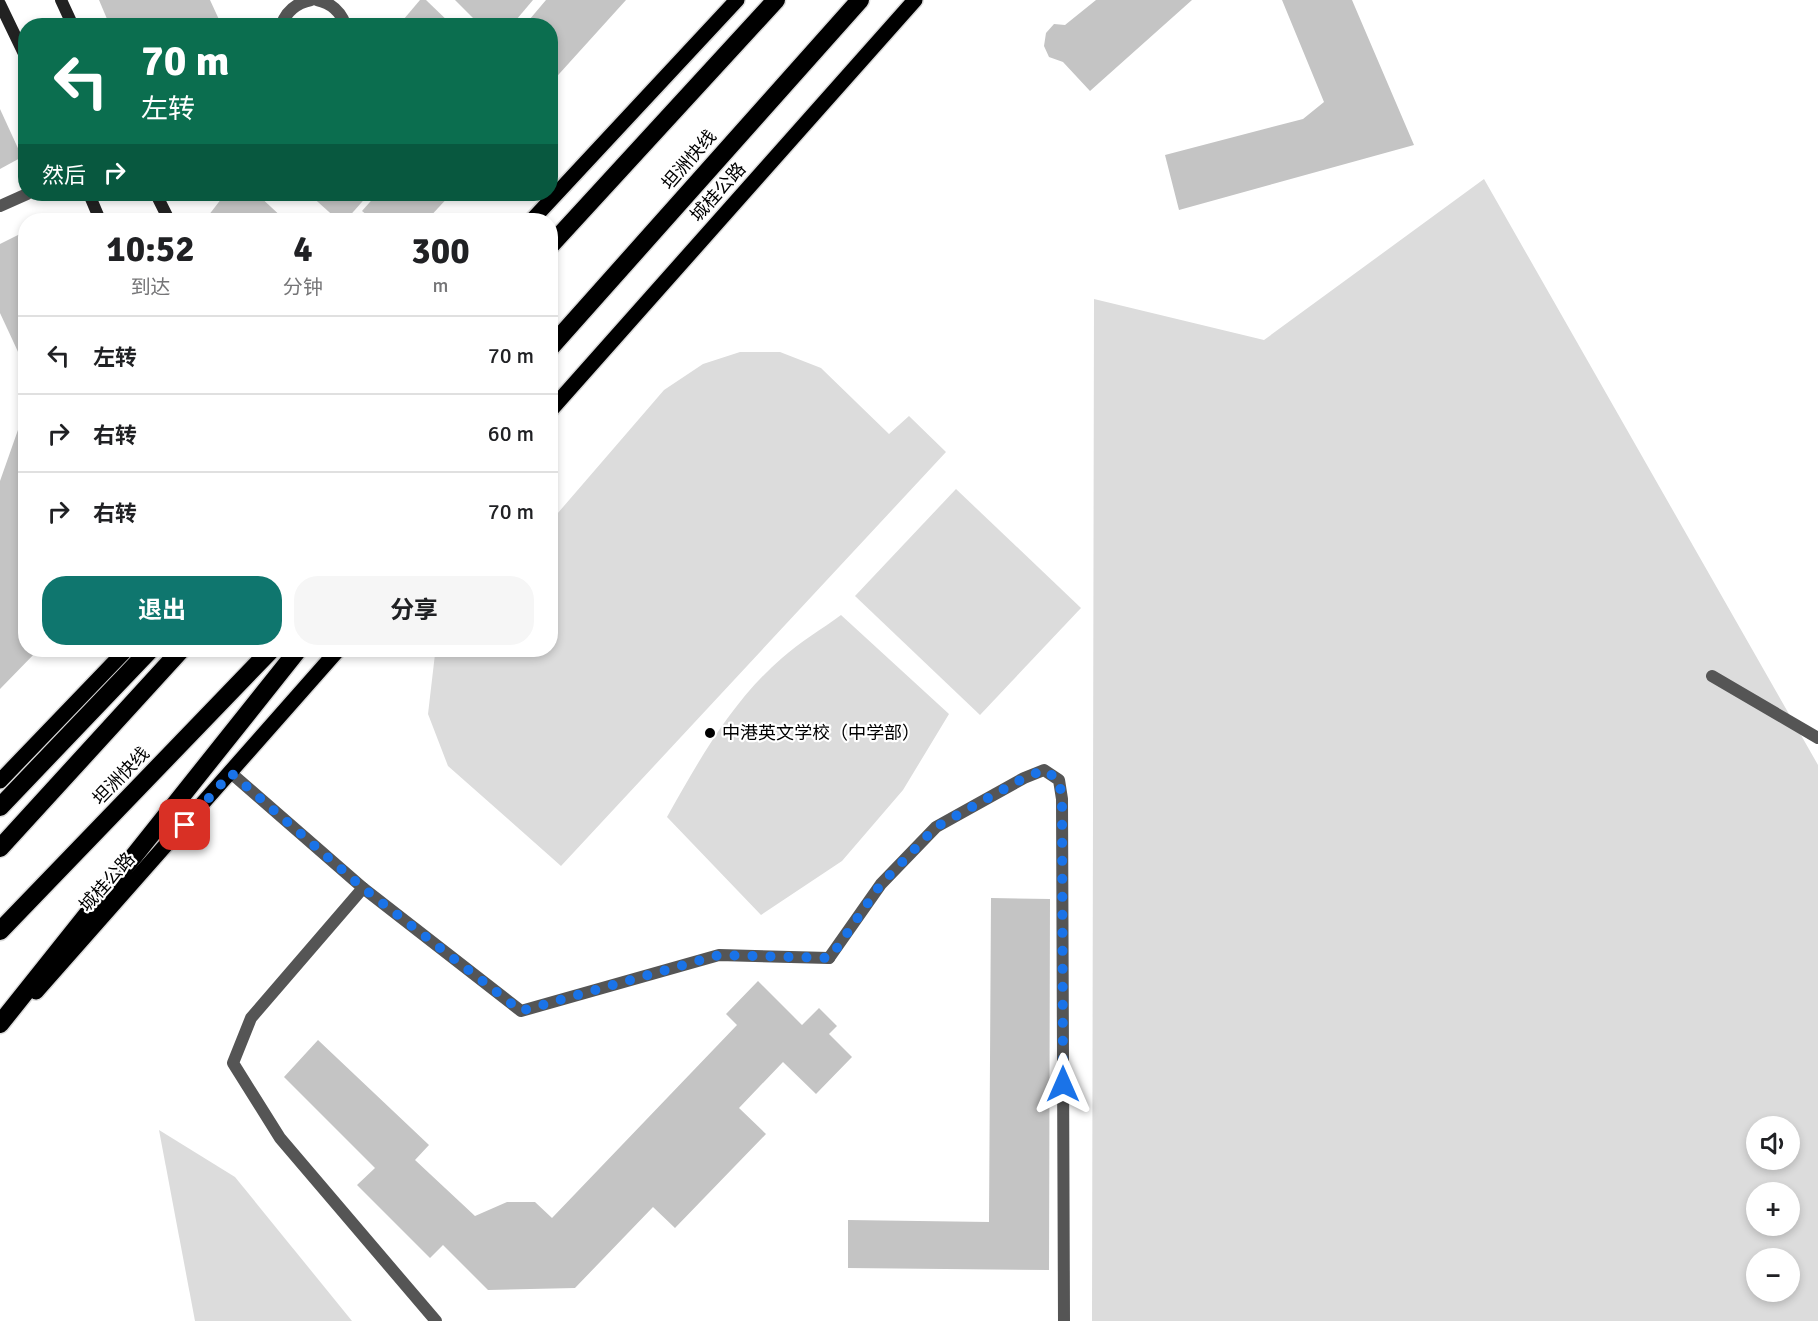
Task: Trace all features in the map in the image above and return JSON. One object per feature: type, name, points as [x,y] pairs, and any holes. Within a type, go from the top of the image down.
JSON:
[{"type":"highway","points":[[558,237],[776,0]]},
{"type":"highway","name":"坦洲快线","points":[[558,339],[860,0]]},
{"type":"highway","points":[[558,230],[619,171]]},
{"type":"highway","points":[[0,807],[143,657]]},
{"type":"highway","points":[[0,848],[175,657]]},
{"type":"highway","name":"坦洲快线","points":[[0,931],[264,657]]},
{"type":"highway","points":[[0,1024],[292,657]]},
{"type":"main road","points":[[558,192],[737,0]]},
{"type":"main road","name":"城桂公路","points":[[558,402],[915,0]]},
{"type":"main road","points":[[539,213],[550,201]]},
{"type":"main road","points":[[0,781],[119,657]]},
{"type":"main road","name":"城桂公路","points":[[0,1032],[332,657]]},
{"type":"street","points":[[61,0],[69,18]]},
{"type":"street","points":[[284,18],[292,3],[310,0]]},
{"type":"street","points":[[317,0],[338,4]]},
{"type":"street","points":[[0,4],[18,41]]},
{"type":"street","points":[[0,206],[18,198]]},
{"type":"street","points":[[1712,676],[1818,738]]},
{"type":"street","points":[[231,773],[363,888],[521,1011],[719,955],[830,958],[881,884],[936,827],[1024,778],[1044,770],[1059,780],[1062,799],[1064,1321]]},
{"type":"street","points":[[363,888],[251,1018],[233,1063],[280,1138],[436,1321]]},
{"type":"shaded area","points":[[1484,179],[1818,765],[1818,1321],[1092,1321],[1094,299],[1264,340]]},
{"type":"shaded area","points":[[740,352],[780,352],[821,368],[889,434],[909,416],[946,452],[561,866],[448,766],[428,714],[435,657],[558,657],[558,513],[664,390],[703,364]]},
{"type":"shaded area","points":[[956,489],[1081,608],[980,715],[855,596]]},
{"type":"shaded area","points":[[841,615],[949,714],[903,790],[842,861],[761,915],[667,817],[704,753],[747,693],[789,652]]},
{"type":"shaded area","points":[[159,1130],[235,1177],[352,1321],[195,1321]]},
{"type":"building","points":[[99,0],[210,0],[218,18],[107,18]]},
{"type":"building","points":[[420,0],[426,0],[445,18],[405,18]]},
{"type":"building","points":[[455,0],[533,0],[518,18],[473,18]]},
{"type":"building","points":[[546,0],[626,0],[558,75],[558,18],[531,18]]},
{"type":"building","points":[[1096,0],[1192,0],[1090,91],[1063,62],[1049,57],[1044,46],[1046,33],[1054,24],[1065,25]]},
{"type":"building","points":[[1282,0],[1352,0],[1414,145],[1179,210],[1165,155],[1303,119],[1324,102]]},
{"type":"building","points":[[0,109],[18,148],[18,159],[0,169]]},
{"type":"building","points":[[220,201],[265,201],[277,213],[210,213]]},
{"type":"building","points":[[317,201],[363,201],[352,213],[330,213]]},
{"type":"building","points":[[371,201],[445,201],[433,213],[364,213],[362,211]]},
{"type":"building","points":[[18,235],[18,352],[0,313],[0,244]]},
{"type":"building","points":[[18,430],[18,657],[31,657],[0,689],[0,481]]},
{"type":"building","points":[[991,898],[1050,899],[1049,1270],[848,1268],[848,1220],[989,1222]]},
{"type":"building","points":[[758,981],[802,1025],[819,1008],[837,1026],[829,1034],[852,1057],[816,1094],[783,1062],[739,1108],[766,1134],[675,1228],[653,1207],[575,1288],[488,1290],[443,1245],[430,1258],[357,1185],[375,1168],[284,1077],[318,1040],[429,1145],[415,1160],[475,1216],[507,1202],[535,1202],[552,1218],[737,1025],[726,1014]]},
{"type":"place","name":"中港英文学校（中学部）","points":[[710,733]]},
{"type":"route","points":[[185,825],[231,773],[363,888],[521,1011],[719,955],[830,958],[881,884],[936,827],[1024,778],[1044,770],[1059,780],[1062,799],[1063,1084]]}]
